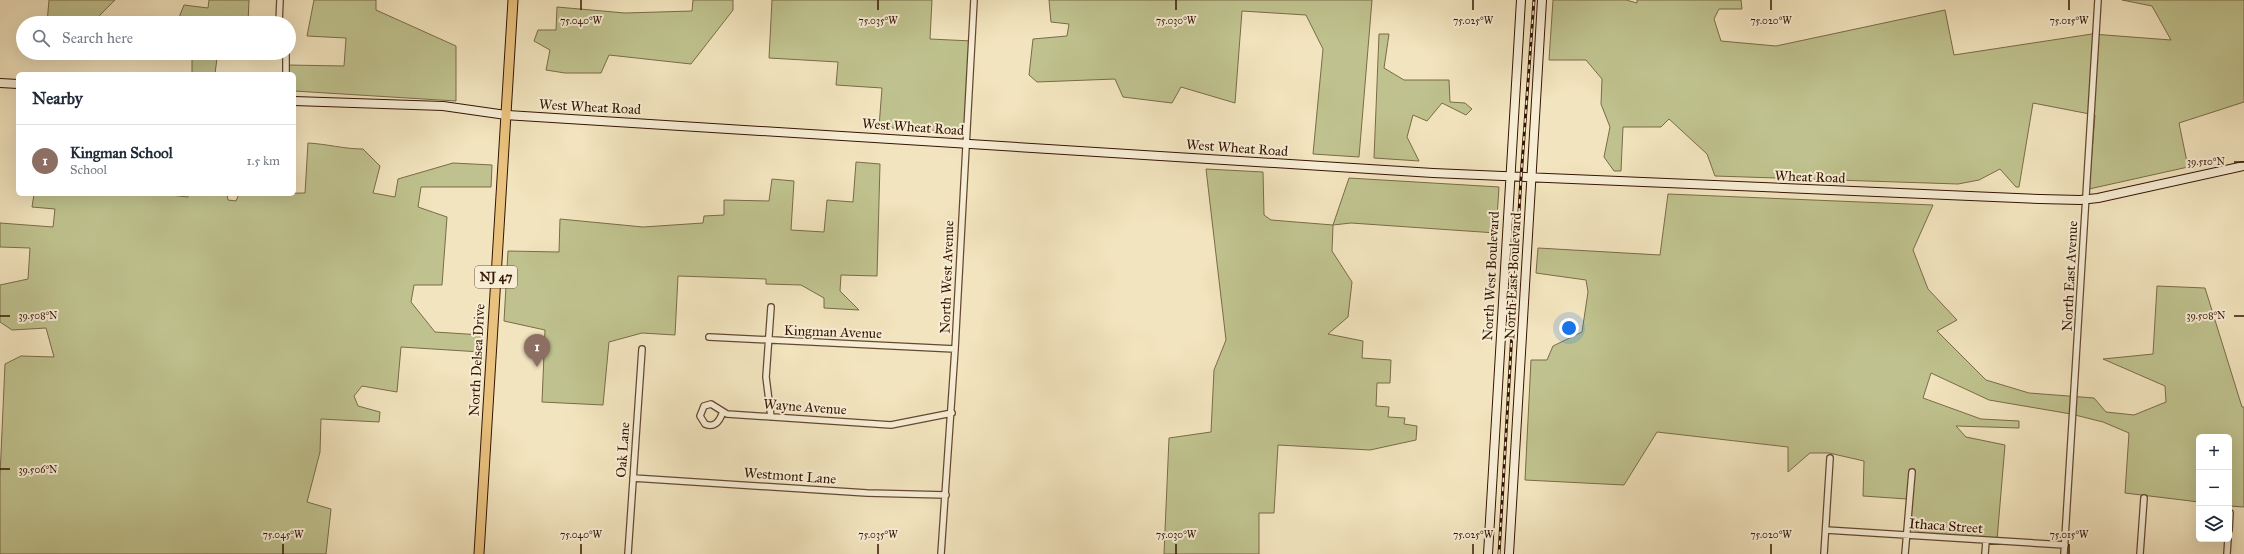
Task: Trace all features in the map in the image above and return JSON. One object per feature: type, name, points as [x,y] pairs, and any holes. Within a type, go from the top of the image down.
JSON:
[{"type":"main road","name":"North Delsea Drive","points":[[479,554],[512,0]]},
{"type":"street","points":[[279,16],[280,0]]},
{"type":"street","name":"North West Avenue","points":[[942,554],[956,349],[965,143],[974,0]]},
{"type":"street","name":"North West Boulevard","points":[[1488,554],[1520,0]]},
{"type":"street","name":"North East Boulevard","points":[[1509,554],[1542,0]]},
{"type":"street","name":"North East Avenue","points":[[2064,554],[2087,200],[2098,0]]},
{"type":"street","points":[[286,60],[286,72]]},
{"type":"street","points":[[0,82],[16,84]]},
{"type":"street","name":"West Wheat Road","points":[[296,101],[443,106],[506,115],[1531,178]]},
{"type":"street","name":"Wheat Road","points":[[1531,178],[2087,200],[2244,166]]},
{"type":"street","points":[[771,307],[770,341],[766,377],[771,417]]},
{"type":"street","name":"Kingman Avenue","points":[[709,337],[956,349]]},
{"type":"street","name":"Oak Lane","points":[[628,554],[642,348]]},
{"type":"street","name":"Wayne Avenue","points":[[722,414],[716,424],[711,426],[705,424],[700,416],[704,406],[711,404],[727,414],[891,424],[952,413]]},
{"type":"street","points":[[1824,554],[1830,458]]},
{"type":"street","points":[[1905,554],[1912,472]]},
{"type":"street","name":"Westmont Lane","points":[[633,478],[867,493],[946,495]]},
{"type":"street","points":[[2140,554],[2144,498]]},
{"type":"street","name":"Ithaca Street","points":[[1826,530],[2065,545]]},
{"type":"street","points":[[1985,554],[1986,541]]},
{"type":"street","points":[[2228,542],[2228,554]]},
{"type":"green space","points":[[49,0],[115,0],[99,16],[48,16]]},
{"type":"green space","points":[[209,0],[249,0],[248,16],[180,16],[184,5],[208,8]]},
{"type":"green space","points":[[314,0],[376,0],[376,10],[456,46],[456,101],[296,91],[296,72],[287,72],[288,65],[344,66],[346,38],[307,36]]},
{"type":"green space","points":[[693,0],[733,0],[733,10],[691,64],[609,55],[601,73],[565,73],[546,70],[550,50],[534,41],[538,30],[556,30],[557,7],[625,13],[692,11]]},
{"type":"green space","points":[[772,0],[932,0],[930,39],[972,41],[967,133],[879,127],[882,88],[836,85],[838,62],[769,58]]},
{"type":"green space","points":[[1049,0],[1372,0],[1359,157],[1313,154],[1323,49],[1306,15],[1242,11],[1235,103],[1181,87],[1172,103],[1123,97],[1115,79],[1037,82],[1029,75],[1033,39],[1067,36],[1069,24],[1051,22]]},
{"type":"green space","points":[[1553,0],[1626,0],[1637,3],[1637,0],[1741,0],[1742,9],[1719,9],[1714,19],[1721,41],[1776,46],[1945,10],[1954,55],[2092,34],[2171,40],[2152,6],[2122,0],[2244,0],[2244,102],[2179,123],[2188,167],[2089,189],[2095,115],[2033,103],[2019,187],[2016,187],[2000,169],[1979,180],[1958,184],[1715,176],[1707,154],[1669,119],[1661,127],[1623,127],[1621,171],[1614,171],[1604,157],[1610,127],[1601,104],[1602,79],[1586,60],[1549,60]]},
{"type":"green space","points":[[1379,34],[1389,34],[1384,68],[1404,80],[1449,80],[1450,102],[1465,103],[1472,109],[1466,115],[1442,103],[1427,121],[1413,115],[1407,137],[1419,161],[1374,158]]},
{"type":"green space","points":[[192,60],[217,60],[215,72],[192,72]]},
{"type":"green space","points":[[308,143],[363,149],[380,166],[373,193],[395,197],[398,179],[453,163],[492,165],[491,187],[421,187],[418,207],[447,217],[442,285],[414,285],[411,302],[435,332],[482,335],[481,352],[401,347],[397,392],[362,386],[354,396],[358,406],[380,412],[379,422],[321,419],[320,452],[307,502],[331,509],[326,554],[0,554],[0,476],[5,364],[21,356],[54,357],[46,328],[12,330],[0,322],[0,285],[28,279],[30,248],[0,247],[0,223],[53,227],[55,209],[32,207],[34,196],[227,196],[228,200],[236,201],[238,196],[296,196],[296,193],[305,193]]},
{"type":"green space","points":[[856,162],[880,164],[877,276],[841,275],[840,291],[859,310],[824,308],[824,298],[801,285],[766,284],[766,279],[678,276],[675,335],[642,333],[609,342],[603,405],[542,402],[545,330],[504,321],[508,251],[559,252],[560,219],[643,227],[703,223],[704,216],[724,215],[724,200],[769,201],[772,179],[794,181],[791,230],[824,232],[827,200],[853,202]]},
{"type":"green space","points":[[1206,169],[1263,172],[1264,215],[1271,220],[1333,225],[1332,251],[1352,282],[1348,317],[1328,334],[1363,341],[1362,358],[1391,360],[1390,383],[1377,383],[1376,406],[1389,407],[1388,417],[1405,418],[1404,424],[1417,426],[1416,440],[1370,450],[1278,445],[1274,513],[1259,513],[1259,554],[1164,554],[1169,438],[1211,432],[1214,370],[1226,340]]},
{"type":"green space","points":[[1349,178],[1499,187],[1496,233],[1351,223],[1333,225]]},
{"type":"green space","points":[[1668,194],[1933,205],[1913,250],[1928,289],[1957,320],[1937,331],[1986,380],[2029,393],[2094,398],[2106,412],[2134,415],[2166,402],[2165,386],[2103,359],[2153,354],[2157,286],[2205,288],[2242,407],[2244,407],[2244,507],[2232,506],[2232,434],[2196,434],[2196,502],[2125,493],[2129,433],[2103,422],[2071,414],[1989,400],[1931,373],[1923,398],[1981,419],[2019,421],[2019,428],[1956,426],[1966,437],[2005,445],[1997,540],[1907,536],[1907,499],[1863,496],[1864,461],[1829,453],[1810,453],[1788,472],[1788,447],[1657,432],[1624,485],[1525,480],[1531,360],[1547,360],[1553,346],[1582,332],[1588,292],[1586,280],[1536,273],[1538,248],[1660,255]]},
{"type":"railway","points":[[1499,554],[1521,178],[1534,0]]},
{"type":"place","name":"Kingman School","points":[[537,367]]}]
